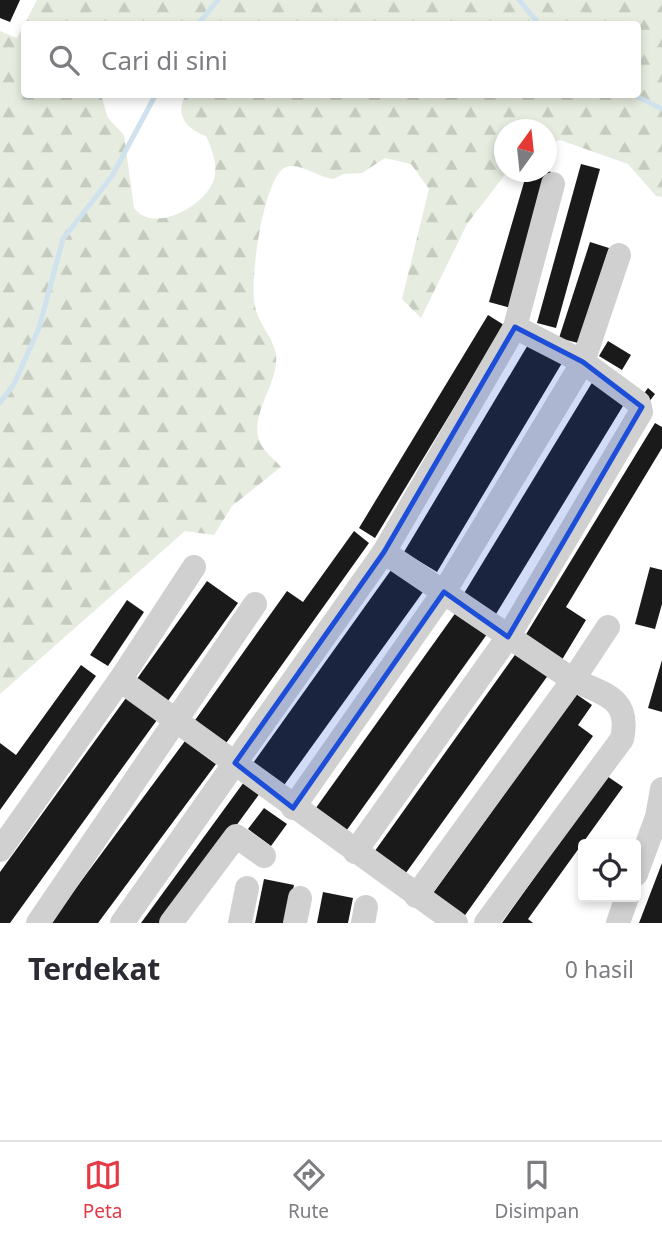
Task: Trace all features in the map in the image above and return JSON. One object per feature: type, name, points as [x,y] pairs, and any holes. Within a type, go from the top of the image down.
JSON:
[{"type":"street","points":[[122,923],[384,552],[515,327],[552,184]]},
{"type":"street","points":[[293,808],[444,592],[583,362],[619,255]]},
{"type":"street","points":[[355,852],[508,637],[641,412],[639,403],[583,362],[515,327]]},
{"type":"street","points":[[384,552],[573,680],[609,696],[620,705],[624,718],[622,739],[486,923]]},
{"type":"street","points":[[0,850],[120,680],[194,566]]},
{"type":"street","points":[[38,923],[255,604]]},
{"type":"street","points":[[416,896],[573,680],[608,627]]},
{"type":"street","points":[[120,680],[293,808],[456,923]]},
{"type":"street","points":[[641,862],[659,818],[662,789]]},
{"type":"street","points":[[171,923],[236,836],[264,856]]},
{"type":"street","points":[[240,923],[247,888]]},
{"type":"street","points":[[295,923],[300,898]]},
{"type":"street","points":[[618,923],[625,902]]},
{"type":"highlighted area","points":[[515,327],[583,362],[642,407],[508,637],[444,592],[293,808],[235,763],[384,552]]},
{"type":"green space","points":[[37,0],[662,0],[662,197],[656,196],[628,164],[557,141],[557,119],[494,119],[494,182],[499,182],[467,224],[421,318],[402,299],[429,189],[411,164],[385,158],[362,173],[343,174],[334,179],[295,166],[284,168],[276,177],[264,211],[254,276],[255,306],[276,355],[276,366],[261,410],[257,432],[262,446],[281,467],[232,506],[214,535],[185,531],[0,694],[0,31],[17,38],[21,31],[21,98],[102,98],[108,118],[124,135],[134,208],[143,216],[166,218],[191,207],[209,189],[214,179],[215,163],[206,136],[188,125],[181,108],[185,98],[641,98],[641,21],[26,21]]},
{"type":"building","points":[[0,0],[20,0],[10,22],[0,18]]},
{"type":"building","points":[[581,164],[600,169],[556,328],[537,323]]},
{"type":"building","points":[[524,182],[548,182],[511,308],[489,302]]},
{"type":"building","points":[[590,242],[609,248],[578,343],[559,338]]},
{"type":"building","points":[[488,315],[504,325],[375,538],[359,528]]},
{"type":"building","points":[[532,338],[565,358],[437,572],[404,552]]},
{"type":"building","points":[[608,341],[631,355],[622,370],[599,356]]},
{"type":"building","points":[[593,381],[626,401],[496,614],[463,595]]},
{"type":"building","points":[[648,388],[655,394],[649,402],[642,396]]},
{"type":"building","points":[[655,423],[662,427],[662,448],[566,607],[586,620],[560,663],[525,636]]},
{"type":"building","points":[[354,531],[369,543],[224,746],[193,723],[287,591],[303,602]]},
{"type":"building","points":[[396,563],[428,585],[282,788],[251,766]]},
{"type":"building","points":[[650,567],[662,570],[662,604],[655,629],[635,624]]},
{"type":"building","points":[[207,581],[238,603],[165,705],[134,683]]},
{"type":"building","points":[[127,600],[144,612],[108,666],[90,655]]},
{"type":"building","points":[[459,608],[490,630],[344,834],[313,812]]},
{"type":"building","points":[[517,652],[549,674],[403,877],[372,855]]},
{"type":"building","points":[[662,660],[662,712],[648,708]]},
{"type":"building","points":[[81,665],[96,676],[0,810],[0,743],[16,755]]},
{"type":"building","points":[[576,694],[592,705],[578,725],[593,736],[463,918],[431,896]]},
{"type":"building","points":[[126,698],[157,720],[10,923],[0,923],[0,872]]},
{"type":"building","points":[[185,741],[216,764],[98,923],[50,923]]},
{"type":"building","points":[[607,776],[623,787],[586,839],[578,839],[578,850],[528,919],[533,923],[502,923]]},
{"type":"building","points":[[244,782],[260,793],[165,923],[141,923]]},
{"type":"building","points":[[264,808],[287,824],[271,846],[248,829]]},
{"type":"building","points":[[662,863],[662,923],[639,923]]},
{"type":"building","points":[[264,879],[294,885],[286,923],[255,923]]},
{"type":"building","points":[[323,892],[353,898],[348,923],[317,923]]},
{"type":"waterway","points":[[200,21],[218,0]]},
{"type":"waterway","points":[[519,0],[536,21]]},
{"type":"waterway","points":[[0,403],[14,384],[39,328],[63,239],[112,176],[154,98]]},
{"type":"waterway","points":[[640,98],[662,109]]}]
